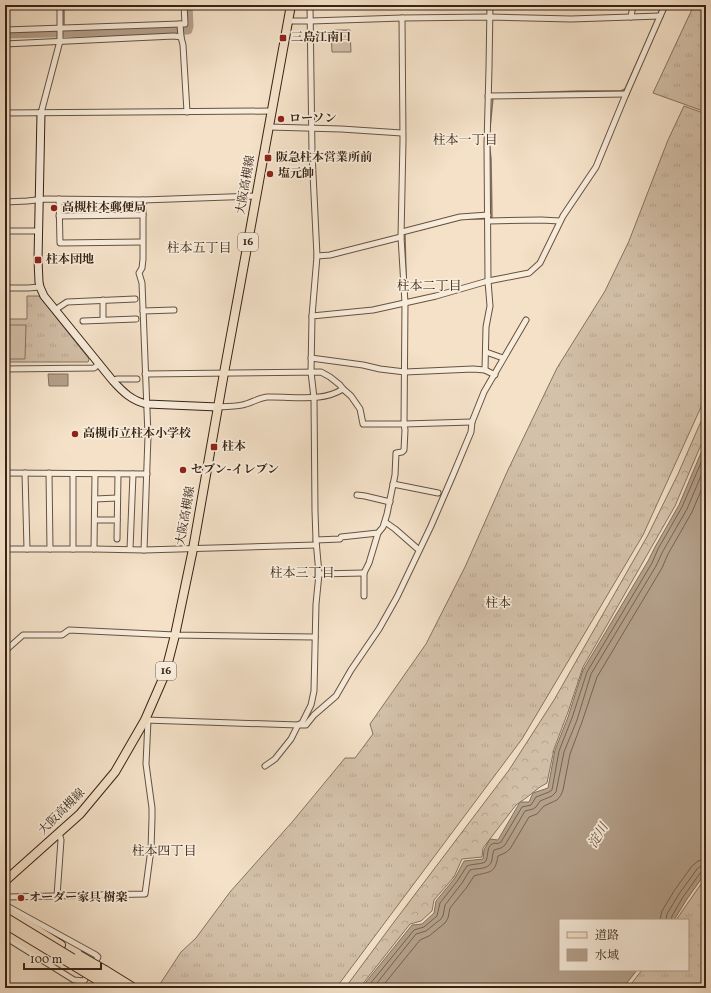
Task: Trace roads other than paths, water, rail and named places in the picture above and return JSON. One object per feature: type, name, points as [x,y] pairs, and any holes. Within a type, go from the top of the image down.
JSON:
[{"type":"main road","name":"大阪高槻線","points":[[5,881],[80,814],[115,772],[146,720],[165,674],[175,635],[193,549],[291,5]]},
{"type":"main road","points":[[5,910],[61,945],[110,988]]},
{"type":"main road","points":[[5,917],[101,980]]},
{"type":"main road","points":[[5,924],[101,980],[134,988]]},
{"type":"main road","points":[[5,931],[53,960],[122,988]]},
{"type":"street","points":[[60,5],[60,41],[41,113],[38,276],[40,287],[44,296],[113,381],[127,395],[136,401],[147,404],[218,407],[246,404],[265,397],[314,398],[338,393],[344,389]]},
{"type":"street","points":[[5,30],[185,24],[184,5]]},
{"type":"street","points":[[265,766],[275,759],[291,739],[298,725],[302,723],[311,705],[314,691],[316,604],[319,574],[316,542],[314,398],[311,372],[312,316],[317,256],[312,153],[310,5]]},
{"type":"street","points":[[485,370],[486,327],[490,306],[488,281],[487,144],[490,5]]},
{"type":"street","points":[[632,17],[633,5]]},
{"type":"street","points":[[312,316],[373,310],[436,296],[488,281],[529,272],[540,264],[560,221],[596,167],[665,5]]},
{"type":"street","points":[[288,21],[490,17],[571,19],[660,16]]},
{"type":"street","points":[[364,596],[364,573],[369,563],[378,533],[385,522],[395,475],[396,453],[404,450],[405,303],[402,235],[402,18]]},
{"type":"street","points":[[180,24],[180,38],[183,45],[187,112]]},
{"type":"street","points":[[5,44],[174,36],[180,38]]},
{"type":"street","points":[[488,96],[626,94]]},
{"type":"street","points":[[5,113],[272,111]]},
{"type":"street","points":[[269,127],[402,133]]},
{"type":"street","points":[[5,202],[39,200],[46,198],[143,200],[257,196]]},
{"type":"street","points":[[59,198],[60,243],[142,242]]},
{"type":"street","points":[[143,200],[143,259],[142,268],[139,273],[142,283],[148,436],[144,550]]},
{"type":"street","points":[[59,216],[143,215]]},
{"type":"street","points":[[317,256],[330,255],[460,217],[560,221]]},
{"type":"street","points":[[5,231],[38,231]]},
{"type":"street","points":[[5,288],[40,287]]},
{"type":"street","points":[[55,310],[66,302],[135,299]]},
{"type":"street","points":[[103,300],[103,320]]},
{"type":"street","points":[[143,311],[174,310]]},
{"type":"street","points":[[82,321],[136,319]]},
{"type":"street","points":[[8,897],[145,894],[152,818],[146,764],[146,720],[306,725],[314,715],[336,696],[351,670],[379,629],[397,597],[437,512],[471,432],[472,422],[484,392],[526,320]]},
{"type":"street","points":[[486,352],[503,358]]},
{"type":"street","points":[[311,358],[404,372],[485,370],[495,375]]},
{"type":"street","points":[[5,369],[94,368],[99,364]]},
{"type":"street","points":[[145,374],[322,372],[340,385],[351,396],[360,408],[363,424],[472,422]]},
{"type":"street","points":[[113,381],[117,379],[136,379]]},
{"type":"street","points":[[5,473],[146,474]]},
{"type":"street","points":[[25,473],[27,549]]},
{"type":"street","points":[[49,473],[50,549]]},
{"type":"street","points":[[73,474],[73,549]]},
{"type":"street","points":[[94,549],[95,474]]},
{"type":"street","points":[[117,539],[118,474]]},
{"type":"street","points":[[130,549],[133,474]]},
{"type":"street","points":[[393,484],[438,493]]},
{"type":"street","points":[[357,495],[390,502]]},
{"type":"street","points":[[95,499],[117,498]]},
{"type":"street","points":[[95,520],[117,520]]},
{"type":"street","points":[[385,522],[419,550]]},
{"type":"street","points":[[5,549],[193,549],[316,542],[378,533]]},
{"type":"street","points":[[319,574],[364,573]]},
{"type":"street","points":[[5,651],[23,635],[62,635],[68,630],[175,635],[315,637]]},
{"type":"street","points":[[57,896],[60,840],[59,833]]},
{"type":"street","points":[[5,905],[98,957],[84,981],[74,980],[5,937]]},
{"type":"water","points":[[48,374],[68,374],[68,386],[49,386]]},
{"type":"water","name":"淀川","points":[[706,441],[706,872],[675,919],[559,919],[559,971],[636,971],[623,988],[363,988],[366,982],[412,925],[422,924],[434,913],[436,901],[455,878],[464,861],[483,859],[484,850],[490,839],[498,840],[520,802],[529,802],[533,793],[548,788],[555,750],[568,717],[583,670],[648,561],[679,505]]},
{"type":"waterway","points":[[64,5],[64,33]]},
{"type":"waterway","points":[[5,34],[188,30],[188,5]]},
{"type":"waterway","points":[[658,14],[662,5]]},
{"type":"waterway","points":[[496,94],[621,91],[625,89],[657,18]]},
{"type":"waterway","points":[[490,128],[493,98]]},
{"type":"waterway","points":[[489,142],[491,159],[491,218]]},
{"type":"waterway","points":[[420,230],[462,219],[485,219]]},
{"type":"waterway","points":[[405,234],[406,277]]},
{"type":"place","name":"三島江南口","points":[[283,38]]},
{"type":"place","name":"ローソン","points":[[281,119]]},
{"type":"place","name":"阪急柱本営業所前","points":[[268,158]]},
{"type":"place","name":"塩元帥","points":[[270,174]]},
{"type":"place","name":"高槻柱本郵便局","points":[[54,208]]},
{"type":"place","name":"柱本団地","points":[[38,260]]},
{"type":"place","name":"高槻市立柱本小学校","points":[[75,434]]},
{"type":"place","name":"柱本","points":[[214,447]]},
{"type":"place","name":"セブン-イレブン","points":[[183,470]]},
{"type":"place","name":"オーダー家具 樹楽","points":[[21,898]]},
{"type":"district","name":"柱本一丁目","points":[[465,141]]},
{"type":"district","name":"柱本五丁目","points":[[199,249]]},
{"type":"district","name":"柱本二丁目","points":[[429,287]]},
{"type":"district","name":"柱本三丁目","points":[[302,574]]},
{"type":"district","name":"柱本","points":[[498,604]]},
{"type":"district","name":"柱本四丁目","points":[[164,852]]}]
